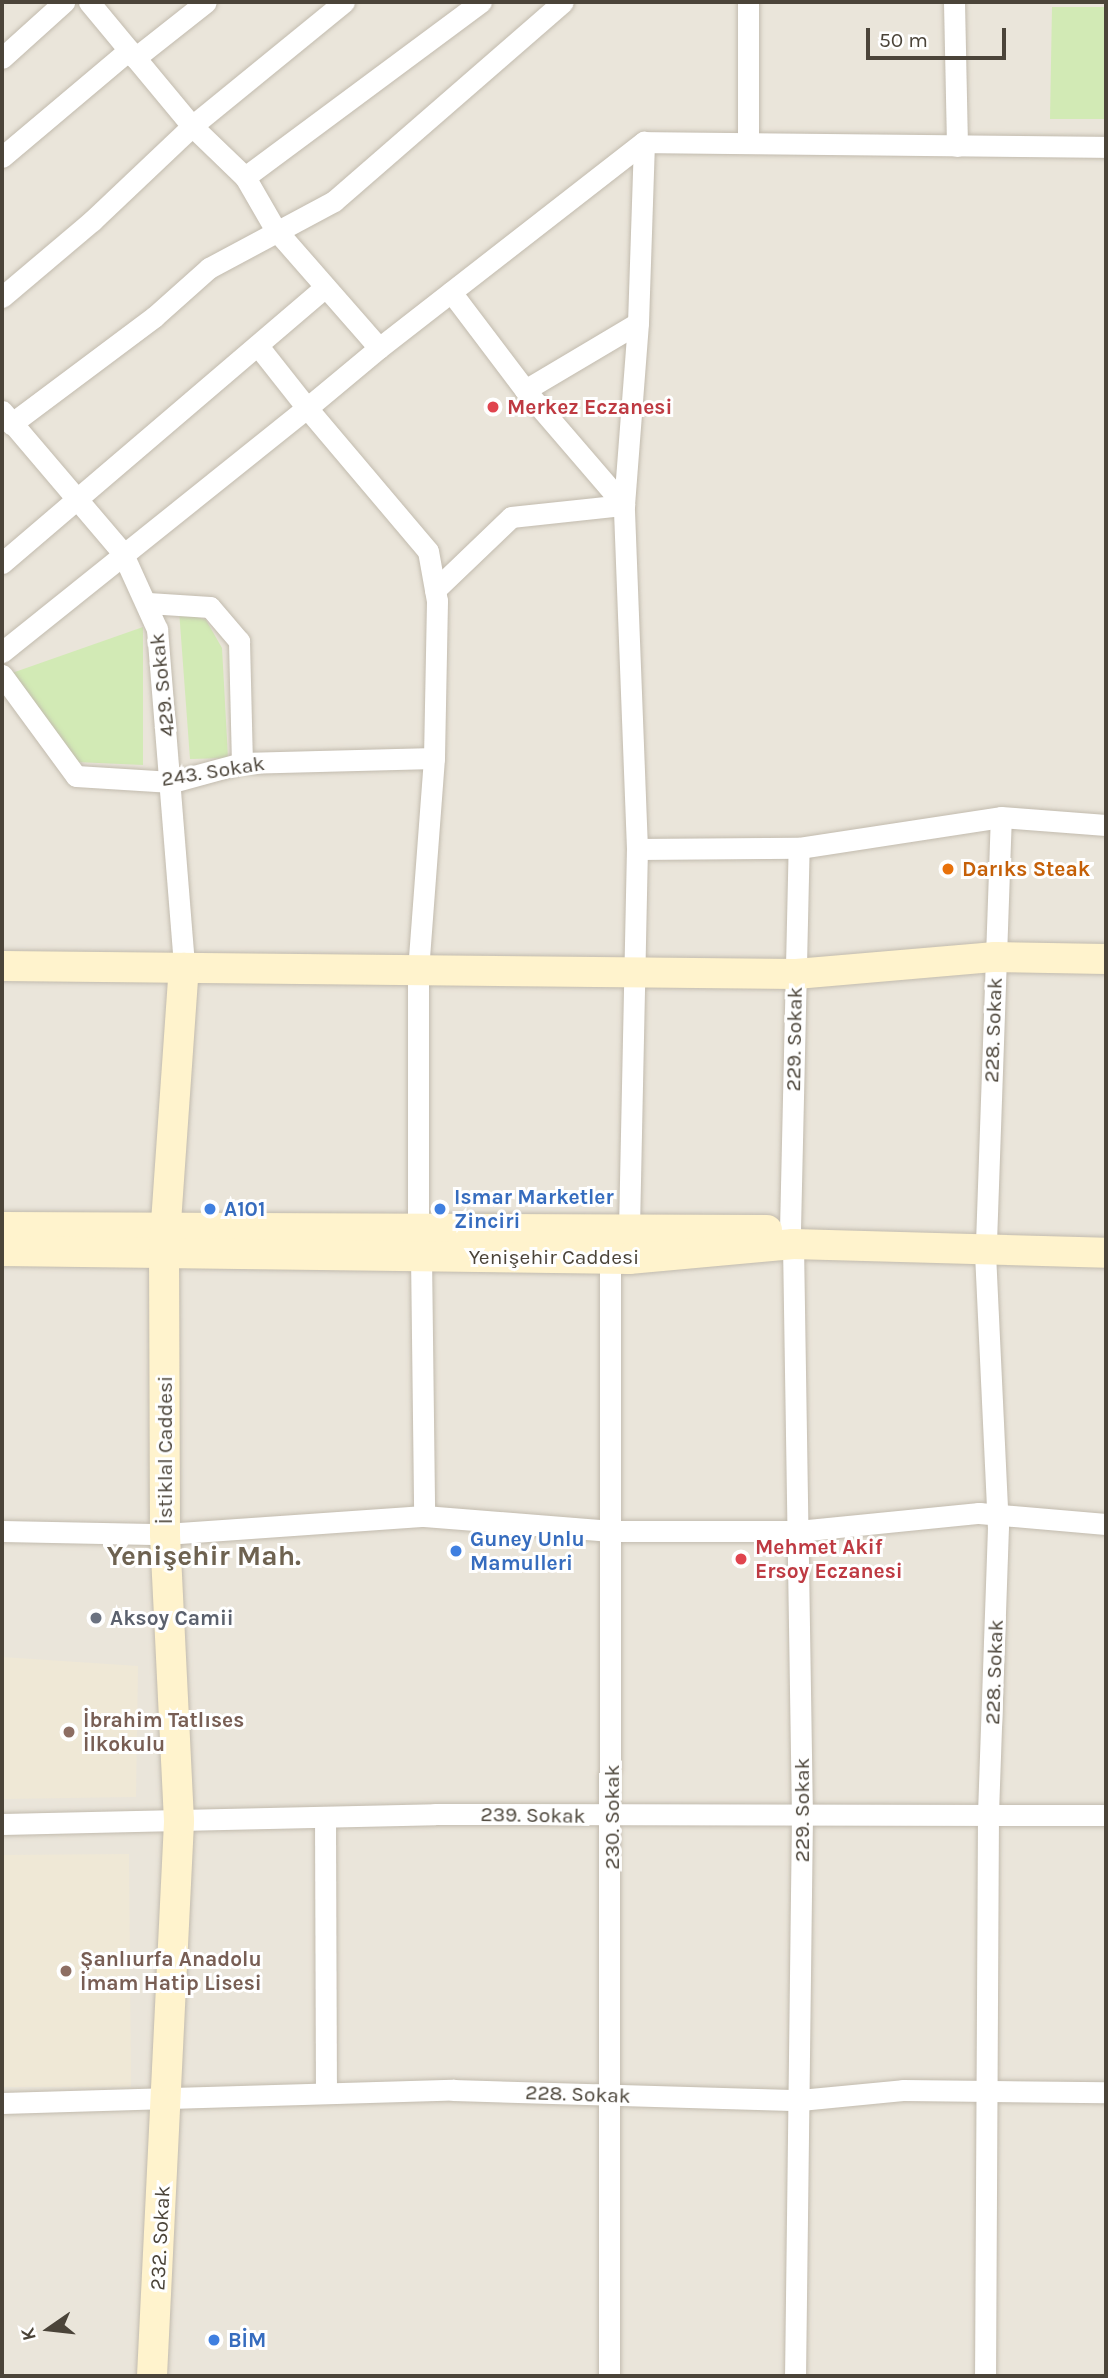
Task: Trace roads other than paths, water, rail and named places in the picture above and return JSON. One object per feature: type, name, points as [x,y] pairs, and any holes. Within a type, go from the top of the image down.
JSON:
[{"type":"street","points":[[2,58],[64,2]]},
{"type":"street","points":[[89,2],[192,126],[245,177],[275,229],[379,348]]},
{"type":"street","points":[[2,157],[132,54],[206,2]]},
{"type":"street","points":[[2,297],[92,220],[192,126],[344,2]]},
{"type":"street","points":[[245,177],[481,2]]},
{"type":"street","points":[[6,417],[154,317],[209,268],[275,229],[334,201],[563,2]]},
{"type":"street","points":[[748,2],[748,143]]},
{"type":"street","points":[[954,2],[957,146]]},
{"type":"street","points":[[629,1229],[637,849],[624,505],[638,323],[644,142]]},
{"type":"street","points":[[2,652],[122,552],[274,439],[379,348],[644,142],[1106,147]]},
{"type":"street","points":[[2,563],[325,287]]},
{"type":"street","points":[[451,292],[525,390],[624,505]]},
{"type":"street","points":[[525,390],[638,323]]},
{"type":"street","points":[[258,346],[428,551],[435,590],[434,758],[418,970],[424,1516]]},
{"type":"street","name":"429. Sokak","points":[[6,417],[80,499],[122,552],[148,603],[157,629],[172,782],[184,968]]},
{"type":"street","points":[[435,590],[511,516],[624,505]]},
{"type":"street","points":[[148,603],[210,607],[239,641],[242,763]]},
{"type":"street","name":"243. Sokak","points":[[2,675],[76,776],[172,782],[242,763],[434,758]]},
{"type":"street","points":[[637,849],[799,848],[1001,817],[1106,825]]},
{"type":"street","name":"228. Sokak","points":[[985,2376],[988,1812],[997,1515],[985,1248],[1001,817]]},
{"type":"street","name":"229. Sokak","points":[[795,2376],[802,1814],[792,1237],[799,848]]},
{"type":"street","points":[[2,966],[796,974],[995,957],[1106,959]]},
{"type":"street","name":"İstiklal Caddesi","points":[[168,2100],[179,1821],[165,1534],[166,1239],[184,968]]},
{"type":"street","name":"Yenişehir Caddesi","points":[[2,1227],[166,1239],[419,1241],[629,1229],[1106,1253]]},
{"type":"street","name":"Yenişehir Caddesi","points":[[419,1241],[610,1258],[792,1237]]},
{"type":"street","name":"Yenişehir Caddesi","points":[[2,1251],[166,1239]]},
{"type":"street","name":"Yenişehir Caddesi","points":[[985,1248],[1106,1243]]},
{"type":"street","name":"230. Sokak","points":[[609,2376],[612,2096],[610,1258]]},
{"type":"street","points":[[2,1531],[165,1534],[424,1516],[611,1531],[798,1531],[997,1515],[1106,1524]]},
{"type":"street","name":"239. Sokak","points":[[2,1824],[325,1817],[988,1812],[1106,1815]]},
{"type":"street","points":[[325,1817],[326,2093]]},
{"type":"street","name":"228. Sokak","points":[[2,2103],[453,2090],[800,2100],[903,2090],[1106,2092]]},
{"type":"street","name":"232. Sokak","points":[[152,2376],[168,2100]]},
{"type":"place","name":"Merkez Eczanesi","points":[[493,407]]},
{"type":"place","name":"Darıks Steak","points":[[948,869]]},
{"type":"place","name":"A101","points":[[210,1209]]},
{"type":"place","name":"Ismar Marketler Zinciri","points":[[440,1209]]},
{"type":"place","name":"Guney Unlu Mamulleri","points":[[456,1551]]},
{"type":"place","name":"Mehmet Akif Ersoy Eczanesi","points":[[741,1559]]},
{"type":"place","name":"Aksoy Camii","points":[[96,1618]]},
{"type":"place","name":"İbrahim Tatlıses İlkokulu","points":[[69,1732]]},
{"type":"place","name":"Şanlıurfa Anadolu İmam Hatip Lisesi","points":[[66,1971]]},
{"type":"place","name":"BİM","points":[[214,2340]]},
{"type":"district","name":"Yenişehir Mah.","points":[[204,1556]]}]
